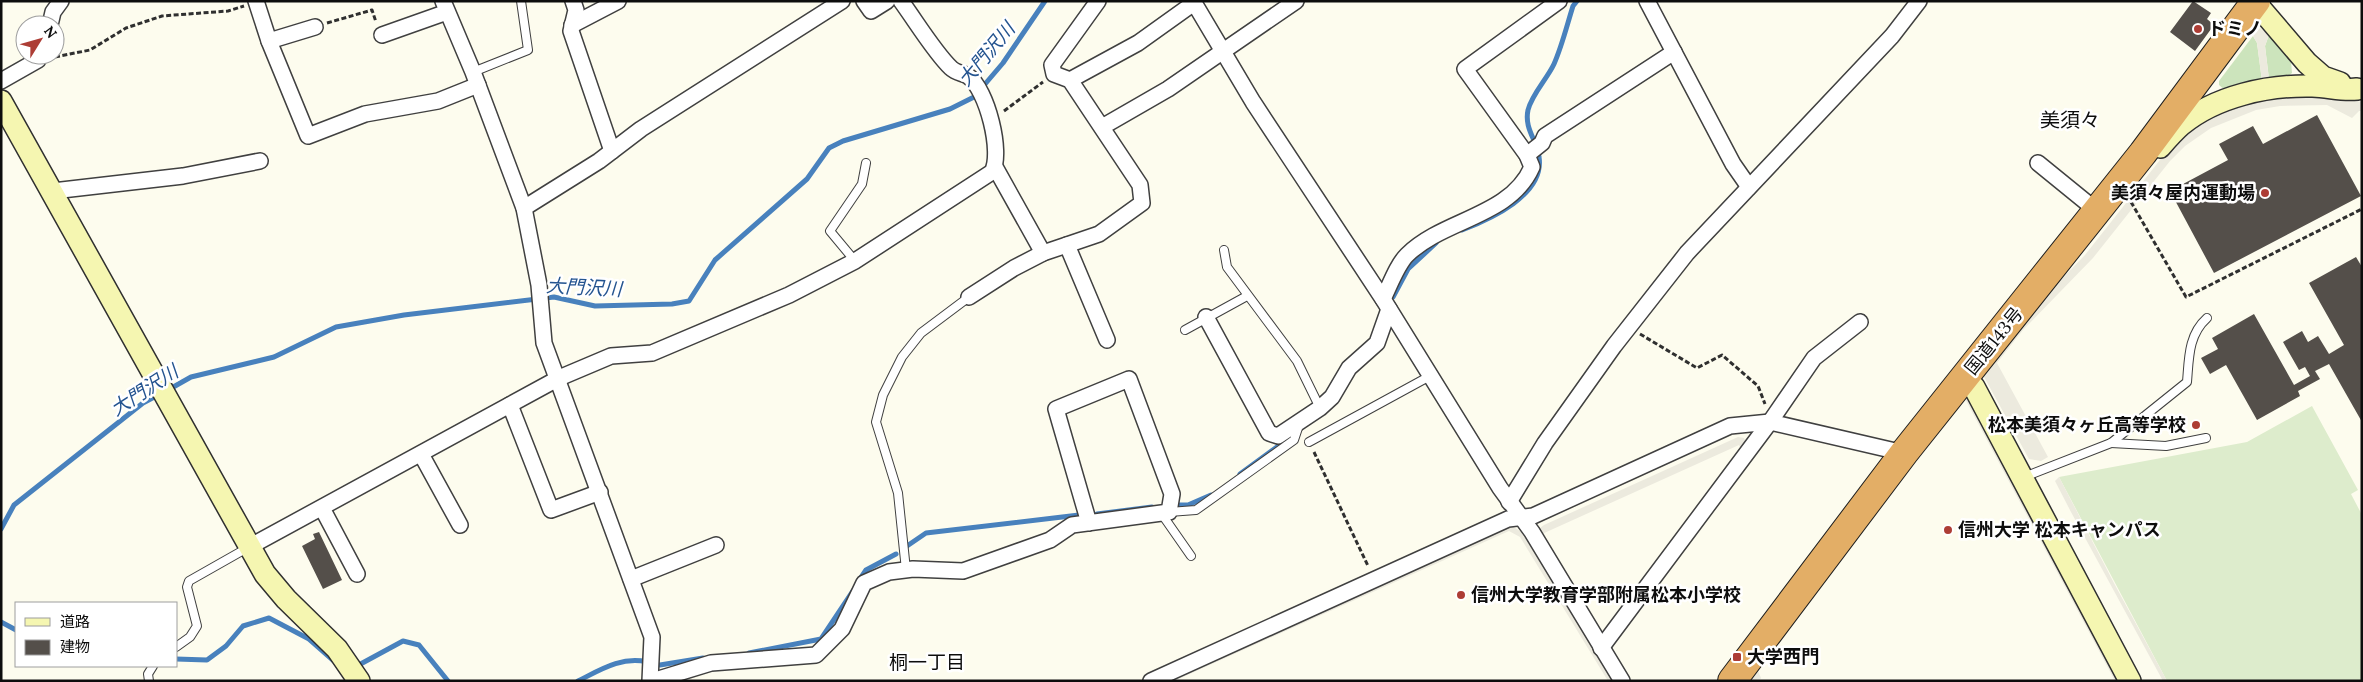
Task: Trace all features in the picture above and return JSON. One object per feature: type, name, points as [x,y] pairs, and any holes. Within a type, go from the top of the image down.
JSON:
[{"type":"highway","name":"国道143号","points":[[1734,680],[1904,453],[2144,153],[2255,2]]},
{"type":"street","points":[[573,1],[576,10],[571,31],[612,151]]},
{"type":"street","points":[[572,25],[618,1]]},
{"type":"street","points":[[524,208],[612,151],[641,129],[842,1]]},
{"type":"street","points":[[864,1],[871,11],[887,1]]},
{"type":"street","points":[[249,547],[559,378],[611,356],[652,353],[789,295],[855,261],[992,172],[996,164],[990,120],[979,90],[969,77],[952,70],[900,1]]},
{"type":"street","points":[[969,297],[1014,268],[1043,253],[1099,234],[1142,203],[1140,185],[1102,126],[1070,80],[1054,74],[1052,65],[1098,1]]},
{"type":"street","points":[[1102,126],[1168,89],[1296,1]]},
{"type":"street","points":[[1533,150],[1465,69],[1559,1]]},
{"type":"street","points":[[1509,502],[1545,443],[1629,327],[1687,253],[1892,36],[1918,1]]},
{"type":"street","points":[[256,2],[269,40],[308,136],[365,114],[438,101],[475,79]]},
{"type":"street","points":[[1070,80],[1138,43],[1194,2],[1253,102],[1386,304],[1509,502],[1532,532],[1622,681]]},
{"type":"street","points":[[2255,2],[2307,63],[2323,77],[2359,89]]},
{"type":"street","points":[[52,15],[57,3]]},
{"type":"street","points":[[1651,3],[1674,52],[1733,164],[1749,187]]},
{"type":"street","points":[[382,35],[445,6],[524,208],[539,285],[544,342],[559,378],[652,637],[651,681],[711,663],[816,656],[842,629],[864,584],[889,572],[906,570],[963,571],[1050,540],[1072,525],[1089,523],[1165,513],[1172,494],[1129,380],[1056,408],[1089,523]]},
{"type":"street","points":[[269,40],[315,27]]},
{"type":"street","points":[[1206,318],[1269,433],[1278,436],[1320,408],[1332,397],[1350,368],[1377,342],[1386,304],[1406,255],[1442,229],[1497,205],[1527,179],[1532,167],[1533,150],[1545,136],[1674,52]]},
{"type":"street","points":[[1,81],[26,65]]},
{"type":"street","points":[[2144,153],[2159,148],[2182,124],[2206,109],[2231,98],[2280,88],[2313,86],[2345,91],[2359,89]]},
{"type":"street","points":[[1,102],[53,191],[265,574],[355,673]]},
{"type":"street","points":[[53,191],[183,176],[260,161]]},
{"type":"street","points":[[2038,163],[2097,211]]},
{"type":"street","points":[[994,167],[1043,253]]},
{"type":"street","points":[[1067,245],[1106,340]]},
{"type":"street","points":[[1602,648],[1770,422],[1814,358],[1860,322]]},
{"type":"street","points":[[1965,377],[1974,387],[2130,681]]},
{"type":"street","points":[[510,405],[551,510],[600,492]]},
{"type":"street","points":[[1151,681],[1508,519],[1533,516],[1730,426],[1770,422],[1904,453]]},
{"type":"street","points":[[421,454],[460,525]]},
{"type":"street","points":[[322,508],[357,574]]},
{"type":"street","points":[[631,579],[716,545]]},
{"type":"lane","points":[[475,79],[528,50],[521,1]]},
{"type":"lane","points":[[855,261],[830,231],[862,184],[866,163]]},
{"type":"lane","points":[[1224,250],[1227,268],[1297,361],[1320,408]]},
{"type":"lane","points":[[1185,330],[1247,296]]},
{"type":"lane","points":[[906,570],[898,493],[876,422],[883,395],[902,357],[921,332],[969,297]]},
{"type":"lane","points":[[2022,478],[2111,443],[2187,382],[2191,342],[2200,324],[2207,318]]},
{"type":"lane","points":[[1309,442],[1430,376]]},
{"type":"lane","points":[[1191,556],[1165,513],[1196,510],[1294,440],[1299,423]]},
{"type":"lane","points":[[2111,443],[2166,446],[2206,438]]},
{"type":"lane","points":[[178,646],[190,637],[197,626],[187,587],[190,581],[249,547]]},
{"type":"lane","points":[[149,681],[148,674],[152,667]]},
{"type":"path","points":[[65,53],[90,50],[126,28],[162,16],[228,11],[256,2]]},
{"type":"path","points":[[315,27],[372,10],[382,35]]},
{"type":"path","points":[[990,120],[1054,74]]},
{"type":"path","points":[[2131,202],[2186,297],[2362,209]]},
{"type":"path","points":[[1629,327],[1697,368],[1722,355],[1758,386],[1770,422]]},
{"type":"path","points":[[1309,442],[1375,580]]},
{"type":"green space","points":[[2269,35],[2291,61],[2292,73],[2287,77],[2269,79],[2265,46]]},
{"type":"green space","points":[[2253,36],[2257,43],[2262,81],[2225,90],[2219,85],[2219,81]]},
{"type":"green space","points":[[2312,406],[2358,490],[2351,494],[2362,515],[2362,681],[2167,681],[2059,477],[2247,442]]},
{"type":"shaded area","points":[[2260,28],[2269,35],[2265,46],[2269,79],[2262,81],[2257,43],[2253,36]]},
{"type":"shaded area","points":[[2280,96],[2341,97],[2362,102],[2362,111],[2359,111],[2352,118],[2327,105],[2280,106],[2256,110],[2211,128],[2185,146],[2170,161],[2093,258],[2023,330],[1997,363],[2048,457],[2041,461],[2029,459],[1983,375],[2048,293],[2085,255],[2171,146],[2198,125],[2220,113],[2231,108]]},
{"type":"shaded area","points":[[1964,390],[2121,681],[2115,681],[1963,395],[1756,666],[1761,678],[1759,681],[1751,681],[1753,664],[1842,551],[1961,391]]},
{"type":"shaded area","points":[[1738,437],[1744,438],[1746,443],[1742,452],[1739,445],[1542,534],[1540,531],[1540,528],[1544,525]]},
{"type":"shaded area","points":[[2059,477],[2167,681],[2163,681],[2071,512],[2055,481]]},
{"type":"shaded area","points":[[1512,526],[1526,535],[1615,681],[1608,681],[1520,537],[1509,531],[1174,681],[1163,681]]},
{"type":"building","points":[[2193,1],[2211,13],[2207,19],[2214,25],[2195,51],[2170,32]]},
{"type":"building","name":"美須々屋内運動場","points":[[2317,115],[2361,196],[2214,273],[2170,191],[2228,160],[2219,144],[2253,126],[2263,144]]},
{"type":"building","points":[[2356,257],[2362,267],[2362,422],[2329,364],[2315,371],[2320,379],[2298,391],[2300,396],[2257,420],[2226,365],[2210,374],[2201,358],[2218,349],[2212,338],[2254,314],[2294,385],[2310,376],[2305,367],[2299,370],[2283,342],[2302,331],[2308,342],[2318,336],[2329,354],[2344,345],[2309,283]]},
{"type":"building","points":[[319,532],[342,580],[323,589],[302,546],[315,539],[313,534]]},
{"type":"waterway","name":"大門沢川","points":[[168,390],[191,377],[274,357],[336,327],[404,315],[554,297],[595,306],[672,304],[689,301],[715,260],[807,179],[829,148],[843,141],[950,109],[974,97],[1003,63],[1045,1]]},
{"type":"waterway","points":[[1462,230],[1487,219],[1513,204],[1525,194],[1533,183],[1539,171],[1539,157],[1529,129],[1528,110],[1533,98],[1554,64],[1573,6],[1577,1]]},
{"type":"waterway","points":[[1393,297],[1408,269],[1436,243]]},
{"type":"waterway","name":"大門沢川","points":[[1,529],[14,505],[143,403],[158,395]]},
{"type":"waterway","points":[[1240,474],[1292,436]]},
{"type":"waterway","points":[[1177,505],[1188,505],[1211,495]]},
{"type":"waterway","points":[[1097,514],[1152,507]]},
{"type":"waterway","points":[[907,546],[926,533],[1079,515]]},
{"type":"waterway","points":[[860,579],[866,570],[896,554]]},
{"type":"waterway","points":[[749,653],[821,639],[853,591]]},
{"type":"waterway","points":[[178,659],[207,660],[226,646],[243,626],[269,618],[309,639],[334,661]]},
{"type":"waterway","points":[[1,622],[15,629]]},
{"type":"waterway","points":[[355,667],[403,641],[419,645],[448,681]]},
{"type":"waterway","points":[[660,665],[703,658]]},
{"type":"waterway","points":[[578,681],[620,662],[647,662]]},
{"type":"place","name":"ドミノ","points":[[2198,29]]},
{"type":"place","name":"美須々屋内運動場","points":[[2265,193]]},
{"type":"place","name":"松本美須々ヶ丘高等学校","points":[[2196,425]]},
{"type":"place","name":"信州大学 松本キャンパス","points":[[1948,530]]},
{"type":"place","name":"信州大学教育学部附属松本小学校","points":[[1461,595]]},
{"type":"place","name":"大学西門","points":[[1737,657]]},
{"type":"district","name":"美須々","points":[[2070,120]]},
{"type":"district","name":"桐一丁目","points":[[927,662]]}]
